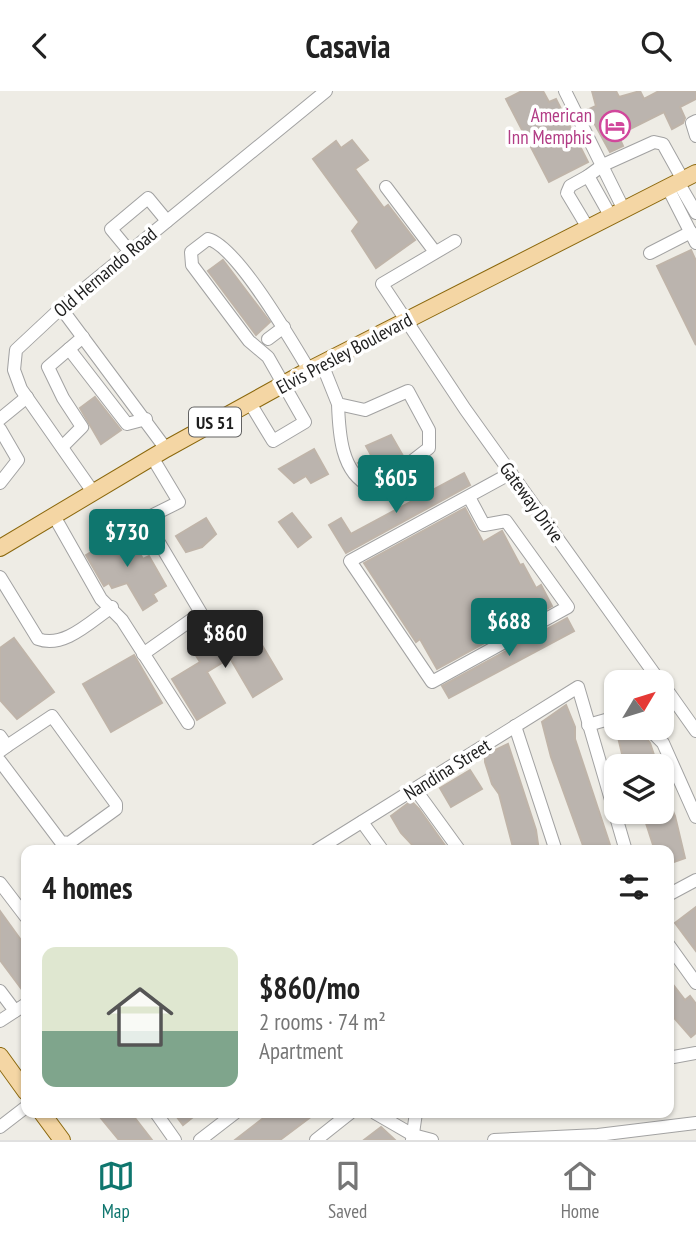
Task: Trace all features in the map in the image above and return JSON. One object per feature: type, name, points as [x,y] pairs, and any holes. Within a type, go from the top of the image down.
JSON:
[{"type":"main road","name":"Elvis Presley Boulevard","points":[[0,548],[159,453],[315,367],[405,319],[682,181]]},
{"type":"main road","points":[[0,1056],[6,1076],[21,1088]]},
{"type":"main road","points":[[46,1118],[62,1140]]},
{"type":"street","name":"Old Hernando Road","points":[[14,370],[16,351],[20,344],[326,91]]},
{"type":"street","points":[[565,91],[603,165],[617,214]]},
{"type":"street","points":[[696,121],[692,123],[696,136]]},
{"type":"street","points":[[588,228],[567,193],[570,186],[603,165],[654,142],[663,144],[695,213]]},
{"type":"street","points":[[588,176],[617,214]]},
{"type":"street","points":[[650,253],[693,237],[682,181]]},
{"type":"street","points":[[386,187],[435,252],[455,240]]},
{"type":"street","points":[[130,252],[111,229],[148,198],[166,221]]},
{"type":"street","points":[[250,403],[272,441],[305,422],[268,357],[249,341],[192,265],[191,252],[208,239],[217,241],[315,367],[338,404],[341,448],[360,481],[370,486],[411,463],[429,448],[429,430],[408,391],[365,410],[338,404]]},
{"type":"street","name":"Gateway Drive","points":[[435,252],[382,284],[511,473],[653,670]]},
{"type":"street","points":[[61,308],[146,419],[179,502],[145,519],[201,613],[143,654]]},
{"type":"street","points":[[268,339],[284,327]]},
{"type":"street","points":[[62,447],[82,427],[62,398],[48,367],[85,339]]},
{"type":"street","points":[[69,349],[127,424],[146,419]]},
{"type":"street","points":[[0,371],[14,370],[27,397],[93,492]]},
{"type":"street","points":[[0,419],[27,397]]},
{"type":"street","points":[[0,429],[18,460],[0,483]]},
{"type":"street","points":[[469,497],[484,525],[506,521],[568,607],[432,682],[350,561],[511,473]]},
{"type":"street","points":[[54,516],[101,599],[112,607],[188,723]]},
{"type":"street","points":[[0,577],[38,639],[48,643],[59,642],[112,607]]},
{"type":"street","name":"Nandina Street","points":[[326,845],[578,687],[588,725]]},
{"type":"street","name":"Gateway Drive","points":[[674,699],[695,727]]},
{"type":"street","points":[[0,761],[61,842],[69,843],[116,809],[108,793],[52,716],[2,744]]},
{"type":"street","points":[[604,720],[588,725],[624,845]]},
{"type":"street","points":[[515,726],[554,845]]},
{"type":"street","points":[[660,740],[696,817]]},
{"type":"street","points":[[415,789],[456,845]]},
{"type":"street","points":[[362,822],[379,845]]},
{"type":"street","points":[[674,892],[695,882]]},
{"type":"street","points":[[0,883],[21,908]]},
{"type":"street","points":[[674,952],[696,983]]},
{"type":"street","points":[[0,991],[21,1007],[0,1021]]},
{"type":"street","points":[[674,1056],[696,1053]]},
{"type":"street","points":[[0,1127],[21,1111]]},
{"type":"street","points":[[160,1118],[175,1140]]},
{"type":"street","points":[[201,1140],[229,1118]]},
{"type":"street","points":[[316,1140],[344,1118]]},
{"type":"street","points":[[383,1118],[413,1137],[432,1140]]},
{"type":"street","points":[[413,1137],[415,1118]]},
{"type":"street","points":[[494,1140],[600,1137],[696,1123]]},
{"type":"building","points":[[522,91],[543,91],[549,102],[556,99],[588,162],[549,182],[506,99]]},
{"type":"building","name":"American Inn Memphis","points":[[592,91],[616,91],[619,97],[640,91],[644,99],[659,91],[696,91],[696,99],[680,107],[685,118],[683,123],[672,129],[664,112],[618,135],[623,146],[610,152],[587,110],[596,106]]},
{"type":"building","points":[[352,140],[368,160],[355,169],[384,208],[388,205],[415,240],[376,268],[352,231],[359,222],[313,159],[336,141],[341,148]]},
{"type":"building","points":[[691,250],[696,261],[696,345],[657,266]]},
{"type":"building","points":[[223,260],[270,322],[256,335],[208,271]]},
{"type":"building","points":[[95,397],[121,430],[101,444],[80,408]]},
{"type":"building","points":[[391,435],[403,456],[379,470],[377,467],[366,473],[358,463],[371,455],[366,446]]},
{"type":"building","points":[[314,449],[328,474],[311,483],[306,476],[294,483],[279,469]]},
{"type":"building","points":[[464,473],[470,485],[346,553],[329,525],[341,518],[351,534]]},
{"type":"building","points":[[465,508],[483,542],[502,531],[520,565],[523,564],[536,588],[541,585],[552,606],[437,669],[420,639],[416,642],[364,563]]},
{"type":"building","points":[[292,513],[311,537],[298,547],[279,522]]},
{"type":"building","points":[[206,518],[216,534],[202,547],[186,552],[176,536]]},
{"type":"building","points":[[127,531],[143,559],[149,556],[166,586],[153,594],[157,601],[143,610],[127,583],[112,588],[109,583],[104,586],[86,555]]},
{"type":"building","points":[[567,618],[574,631],[449,698],[442,686]]},
{"type":"building","points":[[214,629],[224,644],[253,630],[282,679],[253,697],[230,658],[207,672],[225,703],[197,720],[172,679],[200,662],[189,644]]},
{"type":"building","points":[[14,638],[54,692],[17,719],[0,700],[0,648]]},
{"type":"building","points":[[134,655],[162,703],[111,732],[83,684]]},
{"type":"building","points":[[566,705],[610,845],[583,845],[551,757],[542,722]]},
{"type":"building","points":[[619,740],[648,740],[654,754],[622,754]]},
{"type":"building","points":[[508,744],[536,830],[538,845],[512,845],[485,755]]},
{"type":"building","points":[[470,770],[482,789],[451,807],[440,788]]},
{"type":"building","points":[[411,801],[445,845],[412,845],[391,816]]},
{"type":"building","points":[[674,814],[685,858],[674,862],[674,845],[653,845],[646,824],[674,824]]},
{"type":"building","points":[[696,907],[696,951],[675,923]]},
{"type":"building","points":[[0,911],[21,940],[21,988],[0,960]]},
{"type":"building","points":[[674,986],[685,1000],[690,996],[696,1004],[696,1033],[691,1037],[674,1018]]},
{"type":"building","points":[[101,1118],[135,1118],[152,1140],[119,1140]]},
{"type":"building","points":[[178,1118],[192,1118],[183,1125]]},
{"type":"building","points":[[264,1118],[309,1118],[280,1140],[235,1140]]},
{"type":"building","points":[[381,1127],[395,1140],[364,1140]]},
{"type":"place","name":"American Inn Memphis","points":[[615,126]]}]
